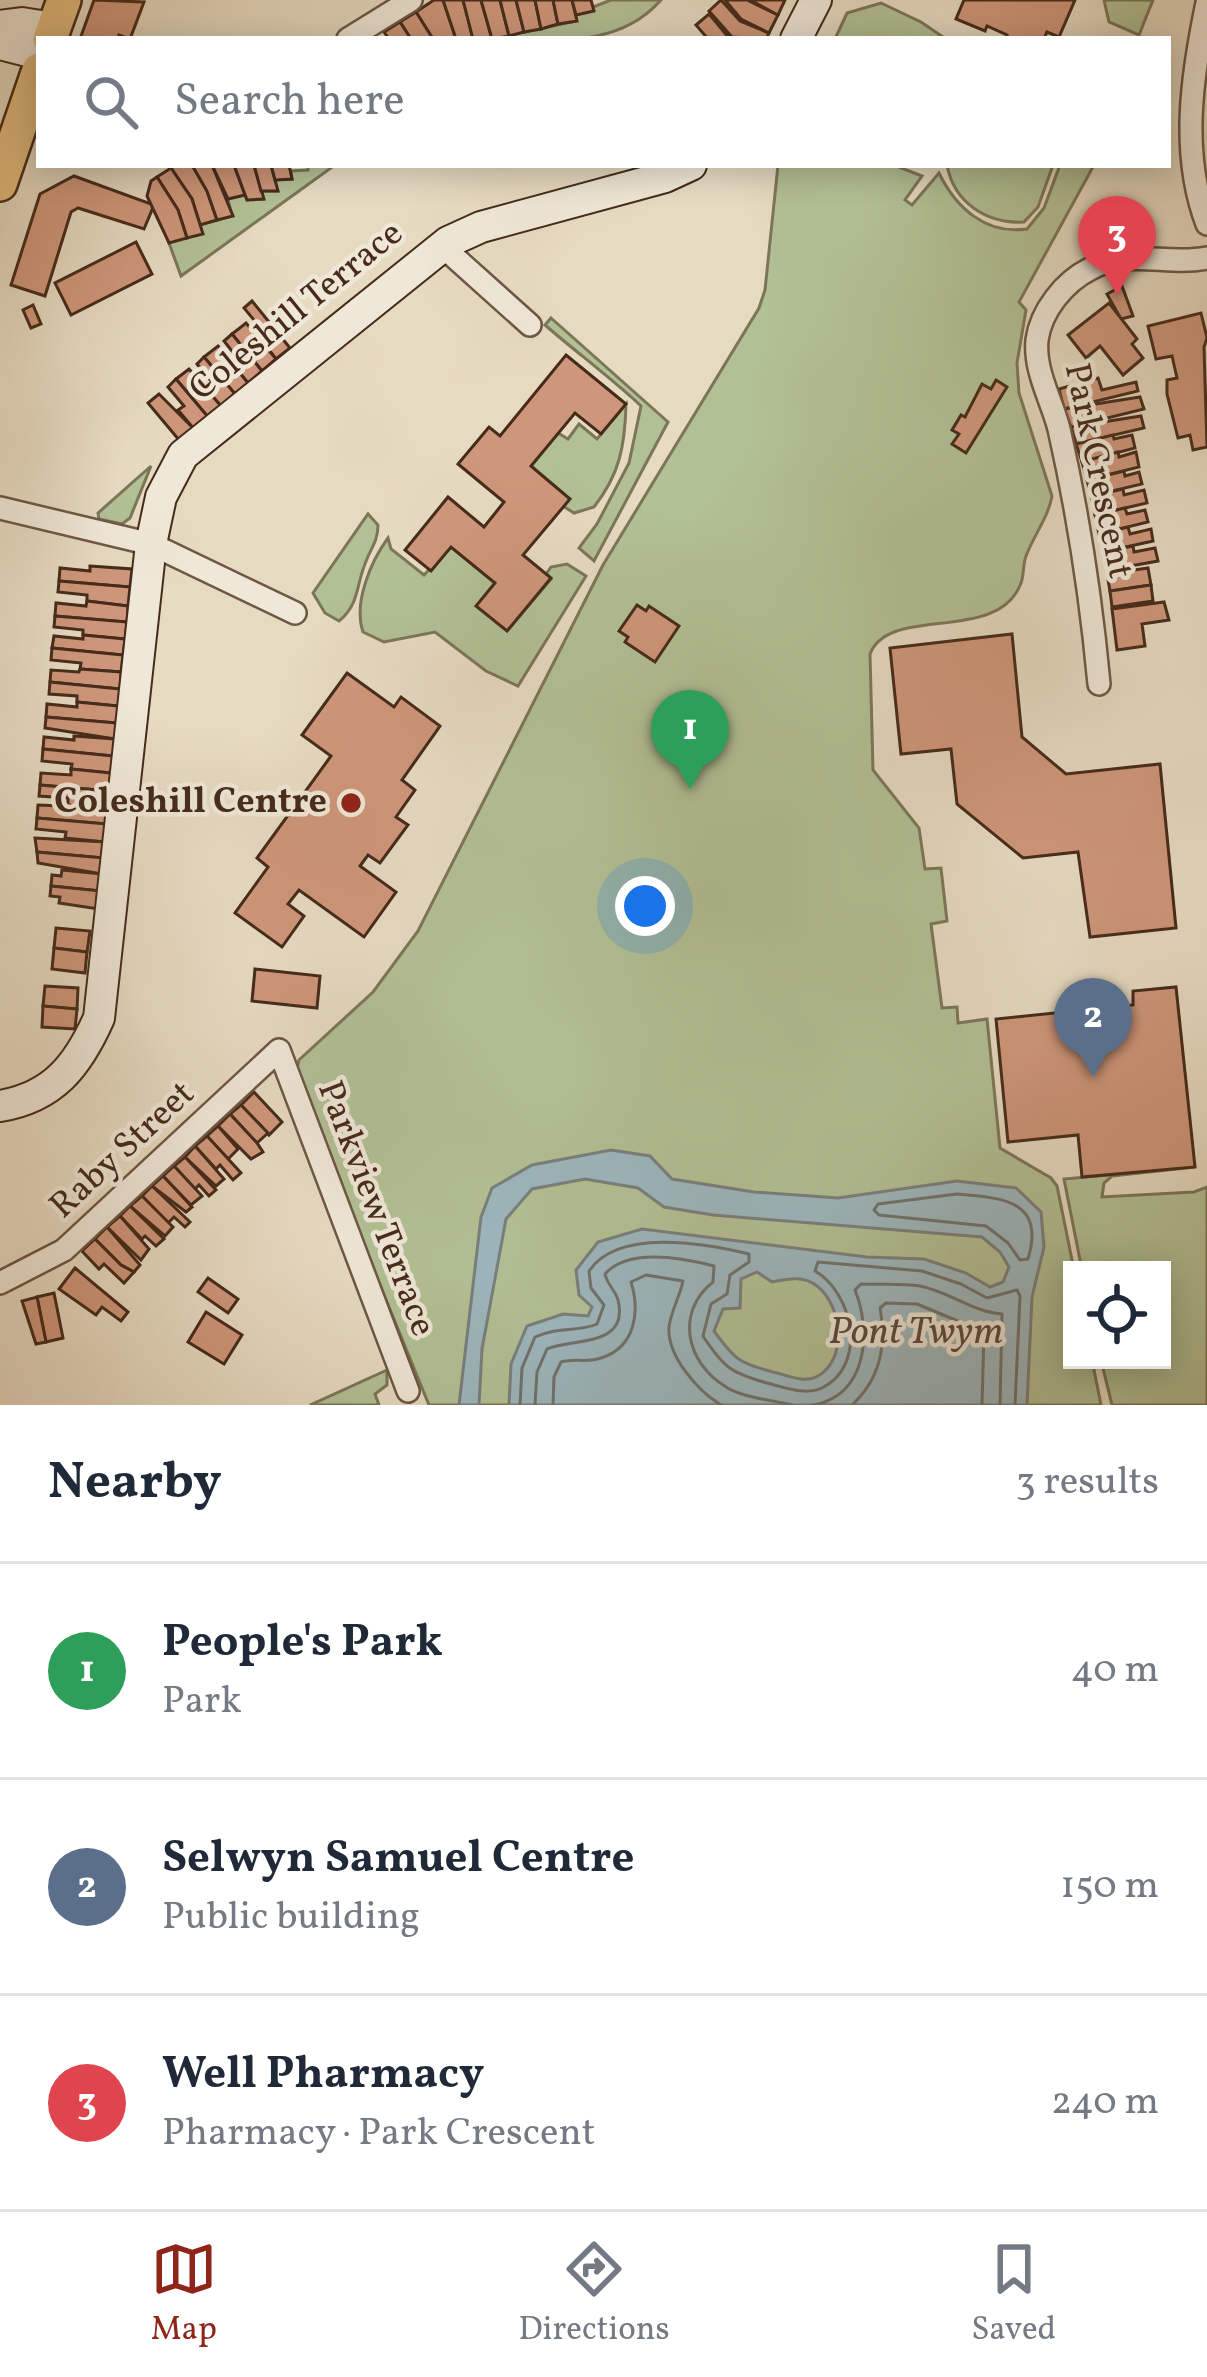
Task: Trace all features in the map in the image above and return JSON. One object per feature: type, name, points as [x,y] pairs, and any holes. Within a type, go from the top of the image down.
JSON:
[{"type":"main road","points":[[798,36],[816,0]]},
{"type":"main road","points":[[0,26],[22,22],[51,30]]},
{"type":"main road","points":[[0,44],[51,30]]},
{"type":"main road","points":[[0,184],[29,128],[36,87]]},
{"type":"main road","name":"Coleshill Terrace","points":[[0,1106],[51,1088],[83,1054],[99,1018],[151,544],[161,497],[183,455],[442,247],[481,227],[684,168]]},
{"type":"street","points":[[353,36],[411,0]]},
{"type":"street","points":[[1207,3],[1195,62],[1191,118],[1195,188],[1207,224]]},
{"type":"street","points":[[442,247],[530,325]]},
{"type":"street","name":"Park Crescent","points":[[1100,684],[1091,592],[1037,340],[1047,310],[1067,284],[1090,268],[1130,256],[1207,258]]},
{"type":"street","points":[[0,508],[151,544],[295,613]]},
{"type":"street","name":"Raby Street","points":[[0,1283],[64,1250],[279,1050]]},
{"type":"street","name":"Parkview Terrace","points":[[279,1050],[408,1391]]},
{"type":"green space","points":[[611,0],[661,0],[644,16],[604,34],[506,36],[576,21],[576,15],[593,11]]},
{"type":"green space","points":[[1104,0],[1153,0],[1139,35],[1109,22]]},
{"type":"green space","points":[[881,3],[942,36],[836,36],[847,13]]},
{"type":"green space","points":[[331,168],[181,276],[169,243],[200,225],[232,216],[228,199],[245,195],[247,200],[263,199],[261,191],[277,191],[275,180],[292,179],[291,171]]},
{"type":"green space","points":[[778,168],[902,168],[922,176],[905,200],[912,205],[939,173],[974,216],[1012,230],[1027,229],[1044,208],[1059,168],[1092,168],[1019,302],[1026,310],[1017,363],[1019,393],[1052,496],[1026,556],[1021,583],[1009,602],[990,613],[898,631],[881,639],[870,654],[873,770],[919,828],[925,869],[941,868],[947,921],[931,924],[942,1008],[957,1007],[958,1023],[987,1019],[1000,1148],[1057,1186],[1072,1261],[1063,1261],[1063,1369],[1094,1369],[1101,1405],[429,1405],[295,1077],[299,1060],[373,992],[418,931],[603,565],[759,308]]},
{"type":"green space","points":[[948,168],[1052,168],[1038,207],[1024,222],[985,215],[965,200]]},
{"type":"green space","points":[[551,318],[668,422],[594,561],[579,548],[629,463],[641,406],[545,325]]},
{"type":"green space","points":[[626,404],[622,446],[610,483],[594,507],[574,513],[531,466],[558,433],[568,439],[579,424],[597,439]]},
{"type":"green space","points":[[151,466],[130,518],[122,524],[99,519],[98,513]]},
{"type":"green space","points":[[368,514],[378,525],[377,536],[354,602],[339,621],[325,613],[313,593]]},
{"type":"green space","points":[[388,538],[391,549],[424,575],[451,547],[495,583],[477,606],[507,631],[551,579],[546,574],[551,567],[567,564],[586,576],[518,686],[486,671],[435,632],[384,642],[363,632],[360,608],[365,583]]},
{"type":"green space","points":[[1195,1167],[1112,1176],[1104,1183],[1102,1197],[1194,1192],[1207,1187],[1207,1405],[1112,1405],[1103,1369],[1171,1369],[1171,1261],[1080,1261],[1064,1179]]},
{"type":"green space","points":[[387,1370],[387,1385],[375,1394],[379,1405],[310,1405]]},
{"type":"water","name":"Pont Twym","points":[[611,1150],[650,1156],[672,1179],[754,1192],[838,1198],[957,1181],[1016,1188],[1041,1212],[1044,1247],[1032,1297],[1027,1405],[509,1405],[511,1364],[527,1326],[563,1314],[588,1316],[592,1307],[579,1295],[576,1270],[598,1242],[642,1229],[867,1257],[924,1259],[990,1287],[1003,1282],[1009,1267],[982,1237],[713,1215],[664,1207],[638,1188],[585,1179],[532,1189],[506,1219],[482,1349],[479,1405],[459,1405],[481,1217],[492,1188],[532,1165]],"holes":[[[757,1272],[772,1282],[806,1280],[832,1306],[837,1345],[828,1368],[818,1376],[796,1378],[745,1363],[714,1331],[723,1309],[740,1308],[741,1279]]]},
{"type":"building","points":[[94,0],[144,2],[131,36],[81,36]]},
{"type":"building","points":[[434,0],[443,0],[455,36],[431,36],[416,12]]},
{"type":"building","points":[[443,0],[463,0],[472,36],[455,36]]},
{"type":"building","points":[[463,0],[481,0],[491,36],[472,36]]},
{"type":"building","points":[[481,0],[500,0],[509,36],[491,36]]},
{"type":"building","points":[[500,0],[516,0],[524,32],[509,36]]},
{"type":"building","points":[[516,0],[535,0],[541,29],[524,32]]},
{"type":"building","points":[[535,0],[553,0],[558,24],[541,29]]},
{"type":"building","points":[[553,0],[572,0],[577,21],[558,24]]},
{"type":"building","points":[[572,0],[591,0],[594,11],[576,15]]},
{"type":"building","points":[[721,0],[740,21],[769,33],[731,36],[709,11]]},
{"type":"building","points":[[725,0],[747,0],[778,15],[769,33],[741,19]]},
{"type":"building","points":[[750,0],[785,0],[778,15]]},
{"type":"building","points":[[964,0],[1075,0],[1059,36],[1047,32],[1045,36],[1006,36],[956,19]]},
{"type":"building","points":[[416,12],[431,36],[409,36],[400,22]]},
{"type":"building","points":[[709,14],[727,36],[705,36],[696,25]]},
{"type":"building","points":[[400,22],[409,36],[387,36],[384,32]]},
{"type":"building","points":[[171,168],[194,168],[217,220],[200,225],[192,199]]},
{"type":"building","points":[[171,168],[192,199],[203,234],[187,238],[178,210],[157,177]]},
{"type":"building","points":[[194,168],[213,168],[233,216],[217,220]]},
{"type":"building","points":[[213,168],[235,168],[245,195],[228,199]]},
{"type":"building","points":[[235,168],[255,168],[264,199],[247,200]]},
{"type":"building","points":[[255,168],[272,168],[278,191],[261,191]]},
{"type":"building","points":[[272,168],[290,168],[292,179],[275,180]]},
{"type":"building","points":[[74,176],[154,205],[144,229],[78,208],[71,212],[45,296],[11,285],[40,194]]},
{"type":"building","points":[[157,177],[178,210],[187,238],[169,243],[147,196]]},
{"type":"building","points":[[136,242],[152,274],[71,315],[55,283]]},
{"type":"building","points":[[1122,286],[1133,316],[1121,319],[1107,294]]},
{"type":"building","points":[[252,301],[290,348],[276,359],[262,341],[268,337],[244,308]]},
{"type":"building","points":[[1109,303],[1137,339],[1132,344],[1143,358],[1123,375],[1100,346],[1086,358],[1068,335]]},
{"type":"building","points":[[33,305],[41,324],[31,328],[23,310]]},
{"type":"building","points":[[1201,313],[1207,338],[1207,447],[1193,450],[1190,435],[1178,438],[1167,394],[1167,380],[1177,378],[1172,356],[1156,359],[1148,326]]},
{"type":"building","points":[[246,323],[276,359],[262,371],[232,334]]},
{"type":"building","points":[[232,334],[262,371],[248,383],[233,365],[239,360],[224,341]]},
{"type":"building","points":[[218,346],[248,383],[235,394],[204,357]]},
{"type":"building","points":[[566,355],[626,404],[601,434],[575,413],[531,466],[570,499],[523,555],[551,578],[507,631],[476,606],[495,583],[451,547],[431,571],[405,550],[448,497],[484,527],[504,502],[458,464],[489,427],[500,436]]},
{"type":"building","points":[[204,357],[235,394],[221,406],[205,388],[212,382],[197,364]]},
{"type":"building","points":[[189,369],[221,406],[208,417],[176,379]]},
{"type":"building","points":[[1098,378],[1102,390],[1136,382],[1138,391],[1064,409],[1059,389]]},
{"type":"building","points":[[176,379],[208,417],[194,429],[178,410],[184,406],[168,387]]},
{"type":"building","points":[[996,380],[1007,387],[966,453],[952,444],[959,434],[952,430],[961,415],[965,417],[982,384],[991,389]]},
{"type":"building","points":[[159,394],[194,429],[179,440],[148,403]]},
{"type":"building","points":[[1140,397],[1144,409],[1071,427],[1064,409]]},
{"type":"building","points":[[1141,416],[1144,428],[1076,444],[1071,427]]},
{"type":"building","points":[[1113,435],[1114,439],[1132,435],[1135,448],[1082,462],[1076,444]]},
{"type":"building","points":[[1118,452],[1119,457],[1136,452],[1139,467],[1087,480],[1082,462]]},
{"type":"building","points":[[1124,471],[1125,476],[1139,472],[1142,484],[1091,496],[1087,480]]},
{"type":"building","points":[[1123,489],[1124,495],[1144,490],[1147,503],[1095,515],[1091,496]]},
{"type":"building","points":[[1125,508],[1127,514],[1145,510],[1148,522],[1099,534],[1095,515]]},
{"type":"building","points":[[1128,527],[1130,534],[1151,529],[1153,541],[1103,552],[1099,534]]},
{"type":"building","points":[[1133,546],[1134,552],[1155,548],[1158,561],[1108,570],[1103,552]]},
{"type":"building","points":[[90,566],[132,569],[130,587],[59,581],[60,568],[90,571]]},
{"type":"building","points":[[1148,568],[1151,585],[1110,591],[1107,574]]},
{"type":"building","points":[[59,581],[130,587],[128,606],[58,592]]},
{"type":"building","points":[[1151,585],[1153,601],[1112,607],[1110,591]]},
{"type":"building","points":[[87,601],[128,606],[127,622],[55,616],[56,603],[86,606]]},
{"type":"building","points":[[1164,602],[1169,620],[1142,624],[1145,646],[1117,650],[1112,609]]},
{"type":"building","points":[[637,605],[646,611],[649,606],[679,626],[655,662],[625,642],[628,637],[619,631]]},
{"type":"building","points":[[55,616],[127,622],[125,639],[54,627]]},
{"type":"building","points":[[1012,634],[1022,737],[1066,774],[1160,764],[1176,928],[1090,937],[1078,852],[1023,858],[957,804],[951,749],[901,754],[890,648]]},
{"type":"building","points":[[83,635],[125,639],[123,655],[52,648],[54,636],[83,639]]},
{"type":"building","points":[[52,648],[123,655],[121,672],[80,669],[81,663],[51,660]]},
{"type":"building","points":[[51,670],[121,672],[120,689],[50,682]]},
{"type":"building","name":"Coleshill Centre","points":[[347,673],[394,707],[401,697],[440,726],[402,780],[415,790],[396,817],[408,825],[380,863],[368,855],[360,866],[396,892],[364,937],[299,890],[288,904],[304,916],[282,947],[235,913],[268,867],[257,858],[331,756],[302,735]]},
{"type":"building","points":[[50,682],[120,689],[118,706],[49,694]]},
{"type":"building","points":[[77,702],[118,706],[117,723],[46,717],[47,704],[77,707]]},
{"type":"building","points":[[46,717],[117,723],[115,739],[45,728]]},
{"type":"building","points":[[74,736],[115,739],[113,756],[43,749],[44,737],[74,740]]},
{"type":"building","points":[[43,749],[113,756],[111,773],[42,761]]},
{"type":"building","points":[[71,769],[111,773],[110,791],[40,785],[41,773],[71,775]]},
{"type":"building","points":[[40,785],[110,791],[108,808],[68,805],[68,798],[39,796]]},
{"type":"building","points":[[38,805],[108,808],[107,824],[37,818]]},
{"type":"building","points":[[37,818],[107,824],[105,842],[36,829]]},
{"type":"building","points":[[35,838],[105,842],[104,858],[37,852]]},
{"type":"building","points":[[37,852],[104,858],[102,874],[38,863]]},
{"type":"building","points":[[62,870],[102,874],[101,891],[51,886],[52,875],[61,876]]},
{"type":"building","points":[[51,886],[101,891],[99,909],[59,903],[60,897],[50,896]]},
{"type":"building","points":[[56,928],[90,931],[87,952],[54,948]]},
{"type":"building","points":[[54,948],[87,952],[85,973],[52,969]]},
{"type":"building","points":[[255,969],[320,976],[317,1008],[252,1001]]},
{"type":"building","points":[[45,986],[78,988],[77,1009],[43,1006]]},
{"type":"building","points":[[1176,987],[1195,1167],[1082,1177],[1078,1135],[1008,1142],[996,1019],[1133,1005],[1133,991]]},
{"type":"building","points":[[43,1006],[77,1009],[75,1029],[42,1027]]},
{"type":"building","points":[[254,1092],[282,1122],[269,1135],[241,1105]]},
{"type":"building","points":[[241,1105],[268,1133],[257,1143],[230,1114]]},
{"type":"building","points":[[230,1114],[263,1152],[251,1159],[218,1126]]},
{"type":"building","points":[[218,1126],[238,1149],[228,1159],[207,1136]]},
{"type":"building","points":[[207,1136],[241,1173],[233,1180],[195,1146]]},
{"type":"building","points":[[195,1146],[224,1179],[216,1186],[185,1157]]},
{"type":"building","points":[[185,1157],[216,1190],[209,1196],[199,1185],[195,1189],[174,1166]]},
{"type":"building","points":[[174,1166],[202,1196],[191,1205],[163,1176]]},
{"type":"building","points":[[163,1176],[192,1207],[186,1212],[152,1186]]},
{"type":"building","points":[[152,1186],[190,1222],[185,1227],[174,1217],[168,1223],[142,1196]]},
{"type":"building","points":[[142,1196],[173,1227],[165,1236],[130,1206]]},
{"type":"building","points":[[130,1206],[164,1239],[156,1246],[120,1216]]},
{"type":"building","points":[[120,1216],[149,1249],[141,1260],[107,1227]]},
{"type":"building","points":[[107,1227],[140,1265],[134,1272],[95,1239]]},
{"type":"building","points":[[95,1239],[134,1272],[124,1283],[104,1264],[99,1269],[82,1251]]},
{"type":"building","points":[[75,1268],[128,1312],[121,1321],[102,1307],[96,1315],[59,1289]]},
{"type":"building","points":[[208,1278],[238,1299],[228,1313],[198,1292]]},
{"type":"building","points":[[54,1293],[63,1338],[46,1342],[37,1297]]},
{"type":"building","points":[[37,1297],[46,1342],[36,1344],[22,1301]]},
{"type":"building","points":[[206,1312],[242,1335],[224,1364],[188,1342]]},
{"type":"place","name":"Well Pharmacy","points":[[1117,295]]},
{"type":"place","name":"People's Park","points":[[690,789]]},
{"type":"place","name":"Coleshill Centre","points":[[351,803]]},
{"type":"place","name":"Selwyn Samuel Centre","points":[[1093,1077]]}]
